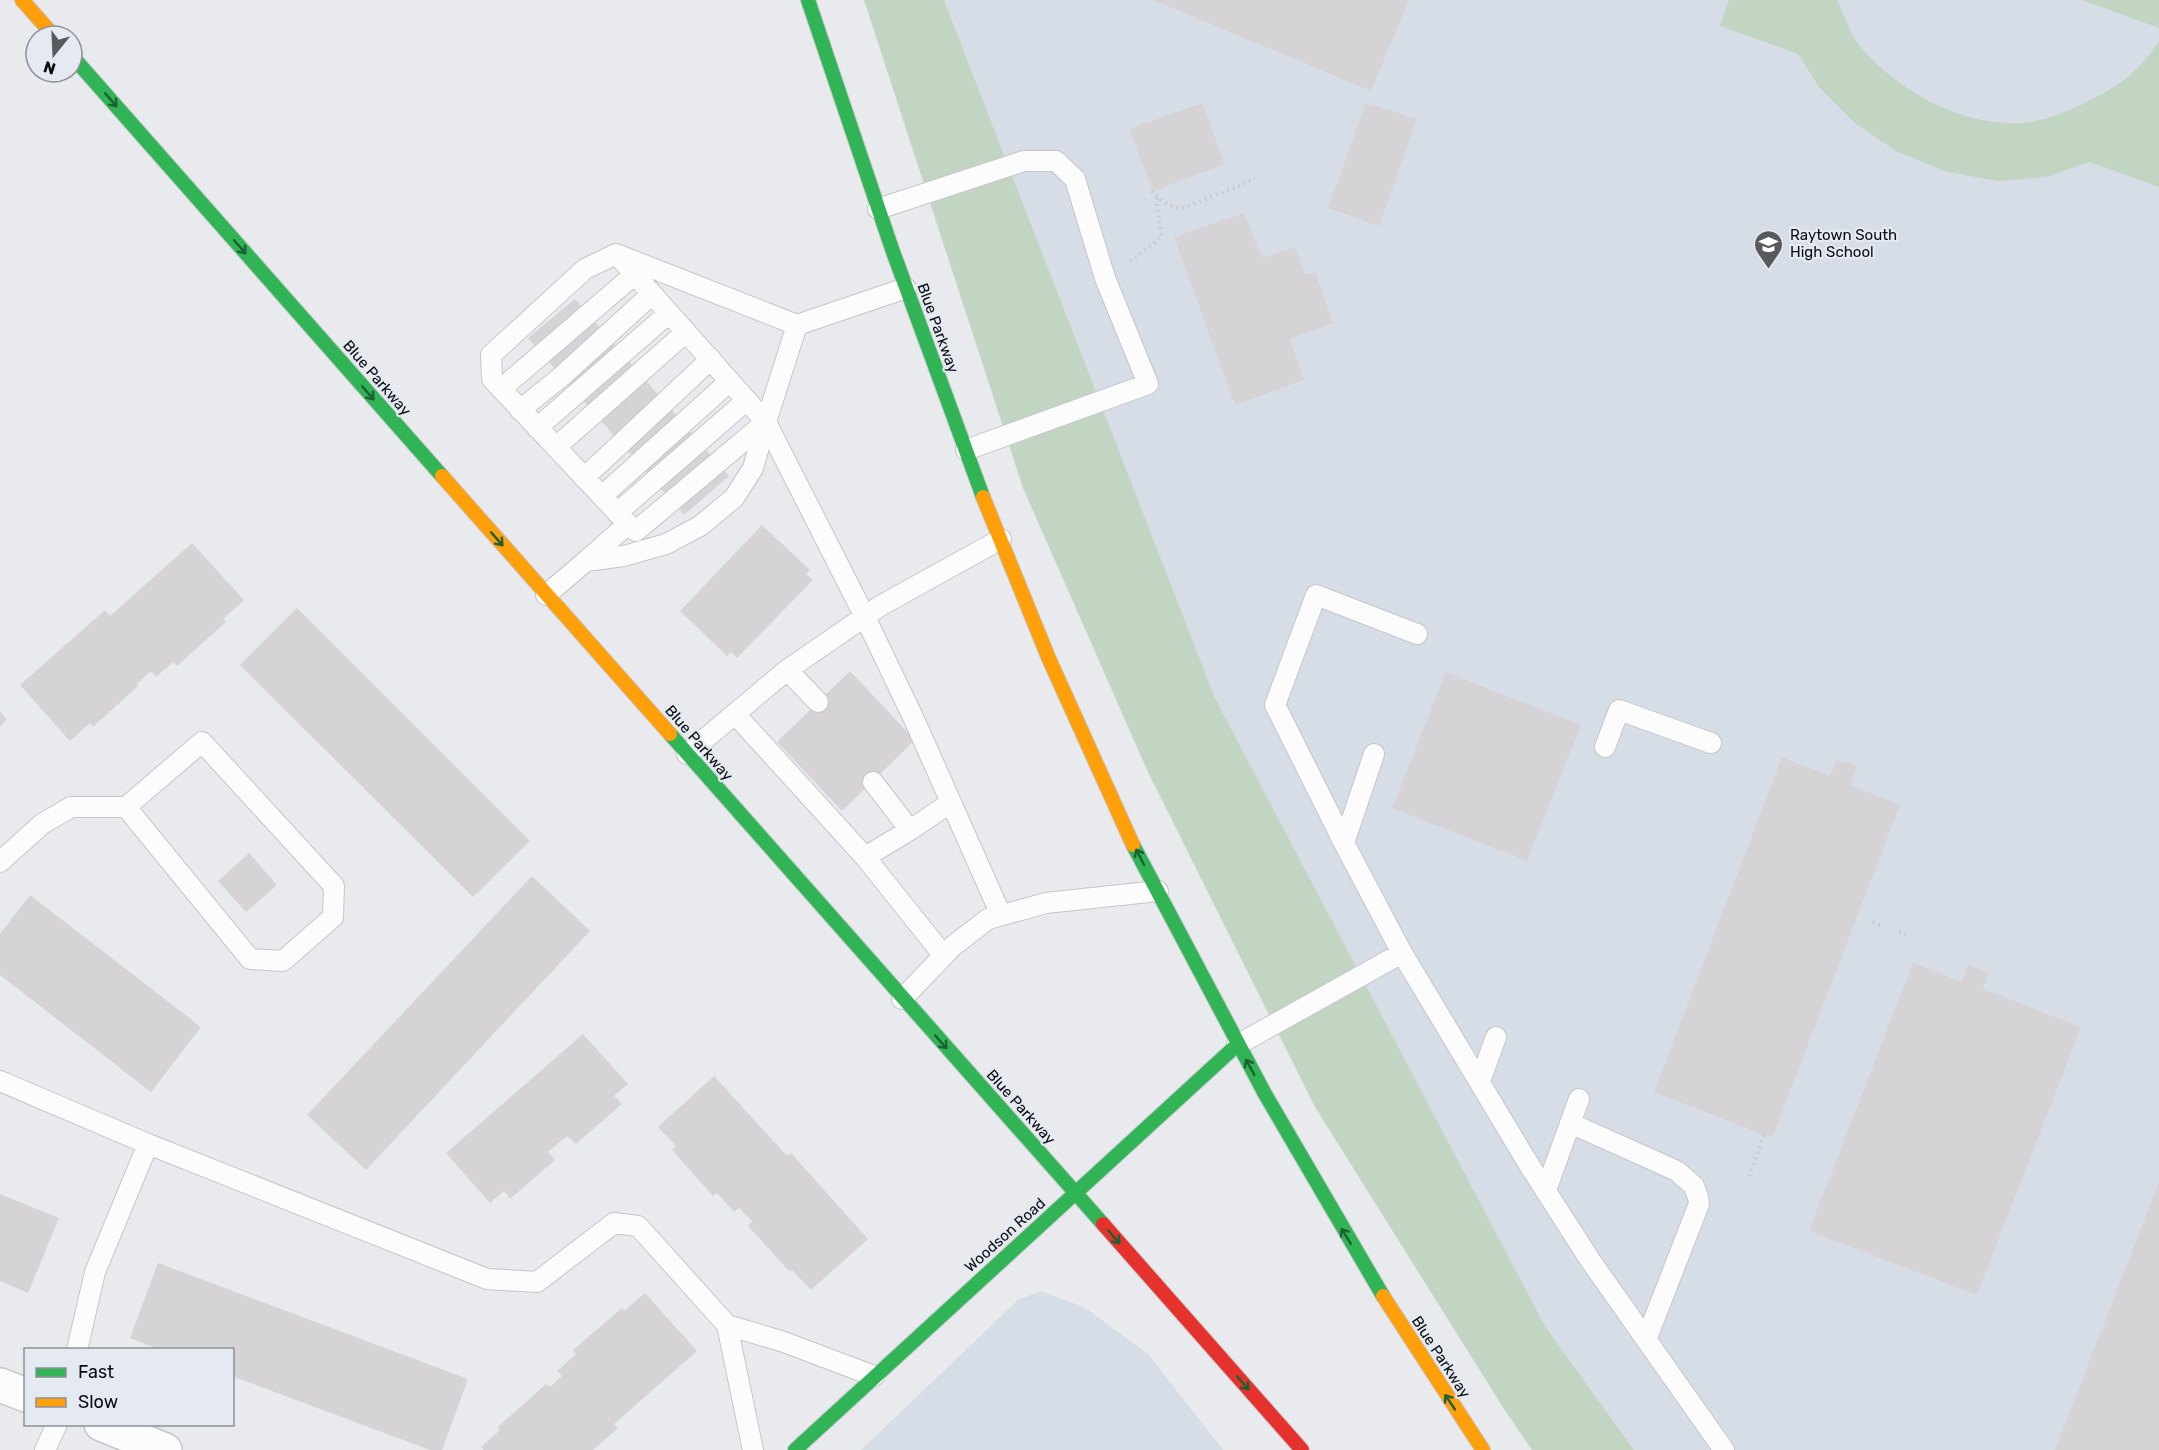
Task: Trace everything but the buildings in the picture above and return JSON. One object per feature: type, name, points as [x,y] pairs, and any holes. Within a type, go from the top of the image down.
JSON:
[{"type":"main road","points":[[22,0],[43,24]]},
{"type":"main road","name":"Blue Parkway","points":[[808,0],[878,210],[966,450],[1048,656],[1134,845],[1237,1045],[1327,1206],[1431,1374],[1483,1450]]},
{"type":"main road","name":"Blue Parkway","points":[[84,70],[1302,1450]]},
{"type":"main road","name":"Woodson Road","points":[[795,1450],[1237,1045]]},
{"type":"street","points":[[0,1385],[24,1394]]},
{"type":"street","points":[[104,1426],[165,1450]]},
{"type":"lane","points":[[878,210],[1024,161],[1056,161],[1075,179],[1105,278],[1148,384],[966,450]]},
{"type":"lane","points":[[766,422],[636,531],[492,379],[491,355],[585,269],[616,254],[797,325],[906,288]]},
{"type":"lane","points":[[616,254],[766,422],[913,717],[1001,915]]},
{"type":"lane","points":[[501,389],[635,274]]},
{"type":"lane","points":[[520,410],[562,376],[652,294]]},
{"type":"lane","points":[[537,428],[669,313]]},
{"type":"lane","points":[[586,561],[624,556],[666,544],[700,526],[734,498],[753,468],[797,325]]},
{"type":"lane","points":[[556,447],[686,332]]},
{"type":"lane","points":[[584,478],[711,359]]},
{"type":"lane","points":[[602,496],[730,381]]},
{"type":"lane","points":[[546,595],[586,561],[622,518],[747,400]]},
{"type":"lane","points":[[687,754],[787,670],[880,606],[1001,539]]},
{"type":"lane","points":[[1417,634],[1316,595],[1275,705],[1402,953],[1590,1260],[1724,1450]]},
{"type":"lane","points":[[787,670],[818,702]]},
{"type":"lane","points":[[1605,747],[1619,710],[1711,743]]},
{"type":"lane","points":[[735,714],[865,857],[944,956]]},
{"type":"lane","points":[[0,862],[42,824],[71,807],[126,807],[202,742],[334,886],[333,917],[283,961],[250,959],[126,807]]},
{"type":"lane","points":[[1344,843],[1374,754]]},
{"type":"lane","points":[[873,782],[910,830]]},
{"type":"lane","points":[[865,857],[950,803]]},
{"type":"lane","points":[[902,999],[944,956],[988,919],[1046,903],[1158,891]]},
{"type":"lane","points":[[1237,1045],[1402,953]]},
{"type":"lane","points":[[1480,1080],[1496,1037]]},
{"type":"lane","points":[[0,1081],[148,1144],[487,1279],[537,1282],[614,1223],[638,1226],[727,1325],[753,1450]]},
{"type":"lane","points":[[1546,1190],[1579,1099]]},
{"type":"lane","points":[[1570,1123],[1677,1171],[1694,1186],[1698,1197],[1699,1204],[1646,1340]]},
{"type":"lane","points":[[77,1348],[95,1272],[148,1144]]},
{"type":"lane","points":[[727,1325],[784,1342],[874,1376]]},
{"type":"lane","points":[[45,1450],[57,1426]]},
{"type":"path","points":[[1152,191],[1173,207],[1182,208],[1255,178]]},
{"type":"path","points":[[1105,278],[1162,237],[1157,213],[1157,197]]},
{"type":"path","points":[[1873,922],[1884,927]]},
{"type":"path","points":[[1899,932],[1911,936]]},
{"type":"path","points":[[1749,1176],[1764,1135]]},
{"type":"shaded area","points":[[944,0],[2159,0],[2159,1450],[1634,1450],[1545,1326],[1215,698]]},
{"type":"shaded area","points":[[1040,1291],[1084,1307],[1148,1354],[1223,1450],[861,1450],[1018,1300]]},
{"type":"green space","points":[[864,0],[944,0],[1215,698],[1545,1326],[1634,1450],[1532,1450],[1315,1107],[1147,770],[1023,488]]},
{"type":"green space","points":[[1729,0],[1837,0],[1858,44],[1895,80],[1934,104],[1955,113],[1999,122],[2022,123],[2039,120],[2087,102],[2128,77],[2152,52],[2159,41],[2159,187],[2090,162],[2046,177],[1997,181],[1944,171],[1896,151],[1856,124],[1819,87],[1798,54],[1720,26]]},
{"type":"green space","points":[[2082,0],[2159,0],[2159,28]]},
{"type":"traffic: fast","points":[[808,0],[892,249],[983,497]]},
{"type":"traffic: fast","points":[[84,70],[442,476]]},
{"type":"traffic: fast","points":[[670,734],[1103,1224]]},
{"type":"traffic: fast","points":[[1133,845],[1265,1094],[1383,1296]]},
{"type":"traffic: fast","points":[[795,1450],[1237,1045]]},
{"type":"traffic: slow","points":[[22,0],[43,24]]},
{"type":"traffic: slow","points":[[442,476],[670,734]]},
{"type":"traffic: slow","points":[[983,497],[1049,659],[1133,845]]},
{"type":"traffic: slow","points":[[1383,1296],[1483,1450]]},
{"type":"traffic: jam","points":[[1103,1224],[1302,1450]]},
{"type":"place","name":"Raytown South High School","points":[[1769,270]]}]
